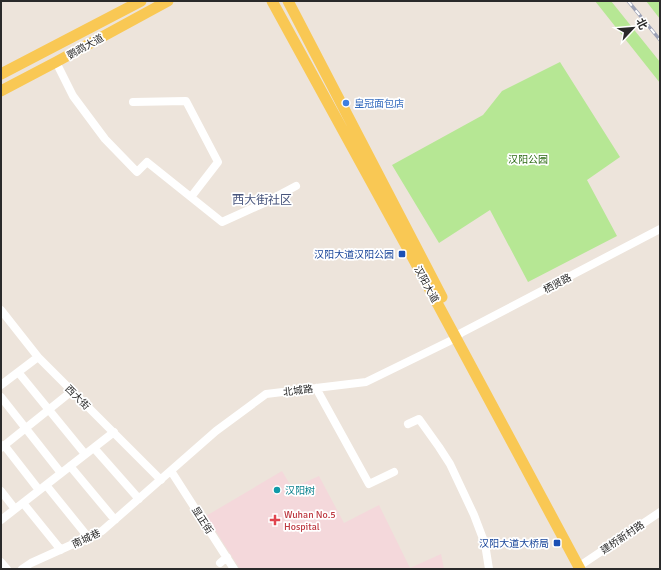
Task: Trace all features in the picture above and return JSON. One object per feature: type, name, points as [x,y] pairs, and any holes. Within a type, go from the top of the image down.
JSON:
[{"type":"main road","name":"鹦鹉大道","points":[[1,74],[141,1]]},
{"type":"main road","name":"鹦鹉大道","points":[[1,90],[168,1]]},
{"type":"main road","name":"汉阳大道","points":[[272,1],[458,335],[584,567]]},
{"type":"main road","name":"汉阳大道","points":[[288,1],[458,335]]},
{"type":"street","points":[[56,62],[73,96],[100,133],[137,172],[146,162],[222,222],[264,203],[296,186]]},
{"type":"street","points":[[133,102],[186,101],[218,162],[190,197]]},
{"type":"street","name":"栖贤路","points":[[458,335],[660,230]]},
{"type":"street","name":"西大街","points":[[1,310],[38,357],[161,480]]},
{"type":"street","name":"北城路","points":[[161,480],[216,431],[266,394],[366,382],[458,335]]},
{"type":"street","points":[[1,385],[38,357]]},
{"type":"street","points":[[18,372],[85,454]]},
{"type":"street","points":[[316,388],[369,484],[394,472]]},
{"type":"street","points":[[72,391],[2,447],[88,537]]},
{"type":"street","points":[[1,397],[61,473]]},
{"type":"street","points":[[408,424],[419,419],[450,464],[474,514],[485,544],[489,569]]},
{"type":"street","points":[[1,520],[114,432]]},
{"type":"street","points":[[94,448],[139,499]]},
{"type":"street","points":[[70,466],[115,520]]},
{"type":"street","name":"显正街","points":[[171,471],[234,569]]},
{"type":"street","name":"南城巷","points":[[22,569],[31,563],[102,531],[161,480]]},
{"type":"street","points":[[1,491],[15,509]]},
{"type":"street","points":[[23,503],[61,550]]},
{"type":"street","name":"建桥新村路","points":[[584,567],[660,512]]},
{"type":"street","points":[[220,563],[227,557]]},
{"type":"street","points":[[1,562],[7,569]]},
{"type":"shaded area","name":"Wuhan No.5 Hospital","points":[[282,471],[292,488],[319,476],[344,523],[379,505],[410,568],[441,554],[444,569],[240,569],[206,516]]},
{"type":"green space","points":[[595,1],[611,1],[660,62],[660,83]]},
{"type":"green space","points":[[646,1],[660,1],[660,19]]},
{"type":"green space","name":"汉阳公园","points":[[560,62],[620,157],[587,180],[617,236],[528,282],[490,210],[439,243],[392,165],[483,115],[502,91]]},
{"type":"railway","points":[[628,1],[660,40]]},
{"type":"place","name":"皇冠面包店","points":[[346,103]]},
{"type":"place","name":"汉阳大道汉阳公园","points":[[402,254]]},
{"type":"place","name":"汉阳树","points":[[277,490]]},
{"type":"place","name":"Wuhan No.5 Hospital","points":[[275,520]]},
{"type":"place","name":"汉阳大道大桥局","points":[[557,543]]},
{"type":"district","name":"西大街社区","points":[[262,200]]}]
